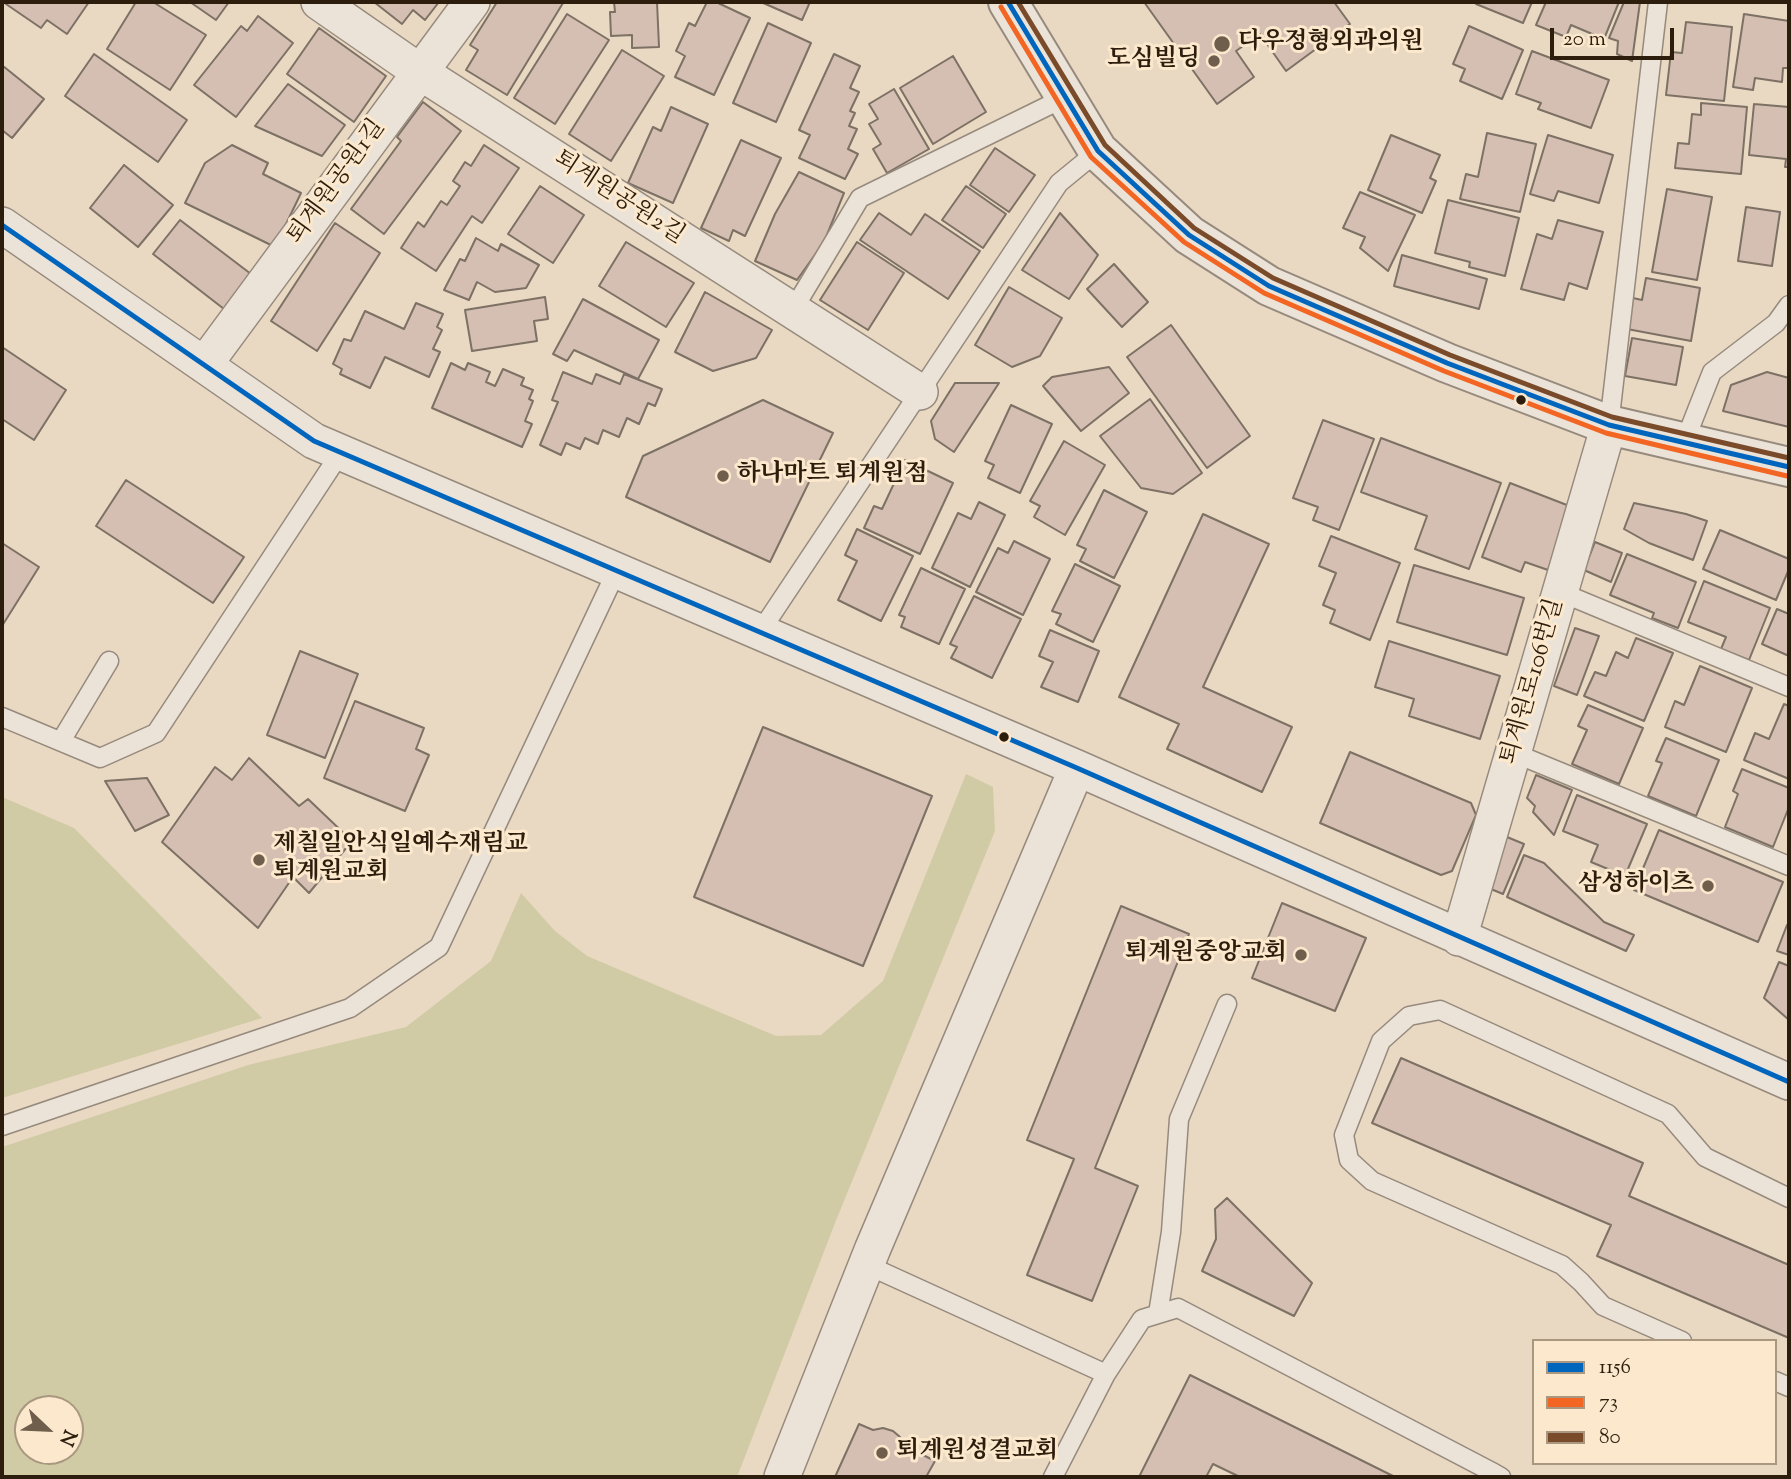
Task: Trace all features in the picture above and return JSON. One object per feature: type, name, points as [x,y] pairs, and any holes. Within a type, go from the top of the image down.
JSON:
[{"type":"street","name":"퇴계원공원2길","points":[[319,2],[420,72],[920,392]]},
{"type":"street","name":"퇴계원공원1길","points":[[204,365],[471,2]]},
{"type":"street","points":[[1008,2],[1098,151],[1189,234],[1269,286],[1447,363],[1609,425],[1789,467]]},
{"type":"street","points":[[2,225],[314,441],[1077,768],[1789,1082]]},
{"type":"street","name":"퇴계원로106번길","points":[[1459,938],[1609,425]]},
{"type":"street","points":[[782,1477],[867,1265],[1077,768]]},
{"type":"lane","points":[[1609,425],[1658,2]]},
{"type":"lane","points":[[793,310],[860,198],[1066,97]]},
{"type":"lane","points":[[760,632],[1059,183],[1098,151]]},
{"type":"lane","points":[[1684,443],[1712,372],[1776,323],[1789,306]]},
{"type":"lane","points":[[2,717],[100,758],[156,733],[341,452]]},
{"type":"lane","points":[[2,1126],[350,1008],[439,947],[617,570]]},
{"type":"lane","points":[[1560,592],[1789,687]]},
{"type":"lane","points":[[61,741],[109,662]]},
{"type":"lane","points":[[1514,753],[1789,866]]},
{"type":"lane","points":[[1158,1314],[1171,1232],[1179,1119],[1227,1004]]},
{"type":"lane","points":[[1677,1339],[1603,1306],[1562,1265],[1372,1181],[1349,1160],[1344,1135],[1381,1041],[1409,1016],[1440,1010],[1668,1114],[1705,1157],[1789,1198]]},
{"type":"lane","points":[[867,1265],[1106,1374]]},
{"type":"lane","points":[[1053,1477],[1106,1374],[1142,1319],[1178,1308],[1501,1477]]},
{"type":"shaded area","points":[[966,774],[993,787],[995,831],[835,1223],[737,1477],[2,1477],[2,1147],[248,1065],[406,1027],[491,961],[521,893],[555,931],[587,956],[776,1036],[821,1035],[883,981]]},
{"type":"shaded area","points":[[2,797],[74,828],[262,1018],[2,1098]]},
{"type":"building","points":[[3,2],[89,2],[67,34],[47,20],[41,28]]},
{"type":"building","points":[[136,2],[153,2],[206,35],[170,90],[107,49]]},
{"type":"building","points":[[190,2],[229,2],[216,20]]},
{"type":"building","points":[[374,2],[439,2],[425,20],[413,10],[402,24]]},
{"type":"building","points":[[497,2],[563,3],[507,95],[466,70],[478,50],[470,45]]},
{"type":"building","points":[[614,2],[657,2],[659,47],[632,48],[632,35],[611,36],[610,12],[615,12]]},
{"type":"building","points":[[707,2],[716,2],[750,18],[714,95],[675,77],[685,56],[676,51],[689,23],[695,26]]},
{"type":"building","points":[[761,2],[810,2],[802,20]]},
{"type":"building","name":"도심빌딩","points":[[1144,2],[1334,2],[1350,24],[1286,71],[1260,34],[1236,51],[1254,77],[1217,104]]},
{"type":"building","points":[[1532,2],[1523,23],[1476,4]]},
{"type":"building","points":[[1546,2],[1619,2],[1604,39],[1571,25],[1566,37],[1536,25]]},
{"type":"building","points":[[1624,2],[1640,2],[1632,61],[1617,54],[1618,41],[1609,38]]},
{"type":"building","points":[[567,14],[609,40],[555,124],[514,98]]},
{"type":"building","points":[[1744,14],[1789,21],[1789,68],[1783,68],[1782,82],[1755,78],[1753,90],[1733,87]]},
{"type":"building","points":[[258,16],[293,43],[236,117],[194,85],[241,26],[247,31]]},
{"type":"building","points":[[1686,22],[1732,27],[1724,101],[1666,95],[1671,52],[1682,53]]},
{"type":"building","points":[[768,23],[811,43],[776,122],[733,103]]},
{"type":"building","points":[[1469,26],[1523,50],[1502,99],[1460,81],[1465,69],[1453,64]]},
{"type":"building","points":[[319,28],[386,76],[354,122],[287,74]]},
{"type":"building","points":[[622,50],[664,76],[611,161],[569,134]]},
{"type":"building","points":[[1532,51],[1609,80],[1591,128],[1538,109],[1541,103],[1516,94]]},
{"type":"building","points":[[94,54],[187,120],[158,162],[65,96]]},
{"type":"building","points":[[834,54],[860,66],[850,88],[859,92],[850,111],[855,113],[849,126],[857,129],[848,149],[858,154],[845,179],[799,158],[810,135],[799,130]]},
{"type":"building","points":[[953,56],[986,112],[933,144],[900,88]]},
{"type":"building","points":[[3,66],[44,99],[12,138],[2,130]]},
{"type":"building","points":[[288,84],[345,125],[322,156],[255,126]]},
{"type":"building","points":[[894,89],[929,149],[887,173],[873,149],[881,144],[869,124],[878,119],[869,104]]},
{"type":"building","points":[[423,102],[461,131],[384,234],[351,209],[401,141],[397,137]]},
{"type":"building","points":[[1701,103],[1747,107],[1741,174],[1675,168],[1678,143],[1689,144],[1692,114],[1701,115]]},
{"type":"building","points":[[1754,104],[1789,107],[1789,167],[1785,167],[1786,159],[1749,155]]},
{"type":"building","points":[[671,107],[708,124],[673,203],[628,183],[653,127],[661,131]]},
{"type":"building","points":[[1487,133],[1536,144],[1520,212],[1460,199],[1466,174],[1478,177]]},
{"type":"building","points":[[1391,135],[1440,155],[1430,178],[1436,181],[1422,213],[1368,190]]},
{"type":"building","points":[[1548,135],[1613,155],[1599,203],[1558,191],[1554,201],[1530,194]]},
{"type":"building","points":[[741,140],[781,158],[745,236],[733,230],[729,241],[701,228]]},
{"type":"building","points":[[232,145],[268,163],[263,174],[301,193],[275,247],[185,203],[205,163]]},
{"type":"building","points":[[484,145],[519,168],[482,223],[472,216],[436,271],[401,248],[418,222],[424,227],[441,201],[447,205],[460,186],[453,181],[465,162],[471,166]]},
{"type":"building","points":[[995,148],[1035,175],[1009,212],[970,185]]},
{"type":"building","points":[[124,165],[173,205],[138,247],[90,208]]},
{"type":"building","points":[[799,172],[844,193],[824,242],[797,280],[755,261],[775,214]]},
{"type":"building","points":[[540,186],[584,215],[553,263],[508,234]]},
{"type":"building","points":[[966,186],[1006,214],[983,248],[942,220]]},
{"type":"building","points":[[1667,189],[1712,197],[1697,280],[1652,272]]},
{"type":"building","points":[[1360,192],[1415,215],[1388,271],[1360,248],[1365,237],[1343,228]]},
{"type":"building","points":[[1448,200],[1519,218],[1505,276],[1469,267],[1470,262],[1435,253]]},
{"type":"building","points":[[1746,207],[1780,212],[1772,266],[1738,261]]},
{"type":"building","points":[[879,213],[911,235],[925,214],[980,251],[948,299],[860,240]]},
{"type":"building","points":[[1060,213],[1098,255],[1069,299],[1022,270]]},
{"type":"building","points":[[180,220],[251,274],[224,309],[153,254]]},
{"type":"building","points":[[1558,220],[1603,232],[1587,289],[1569,283],[1564,300],[1521,289],[1537,234],[1552,239]]},
{"type":"building","points":[[335,223],[380,253],[317,351],[271,321]]},
{"type":"building","points":[[476,238],[498,251],[501,244],[539,265],[526,288],[495,292],[477,282],[469,300],[444,290],[460,259],[465,261]]},
{"type":"building","points":[[626,242],[694,283],[666,327],[599,286]]},
{"type":"building","points":[[857,242],[904,273],[868,330],[820,300]]},
{"type":"building","points":[[1402,255],[1487,279],[1479,309],[1394,286]]},
{"type":"building","points":[[1114,264],[1148,302],[1122,327],[1087,289]]},
{"type":"building","points":[[1646,278],[1700,288],[1691,341],[1627,329],[1633,298],[1642,300]]},
{"type":"building","points":[[1009,287],[1062,318],[1040,356],[1012,367],[975,345]]},
{"type":"building","points":[[705,292],[772,330],[756,358],[713,371],[675,352]]},
{"type":"building","points":[[545,297],[548,319],[534,321],[537,341],[472,351],[465,310]]},
{"type":"building","points":[[583,299],[659,340],[638,379],[574,350],[567,361],[553,354]]},
{"type":"building","points":[[416,303],[443,314],[437,327],[442,330],[433,349],[440,352],[429,377],[385,357],[370,388],[340,374],[342,369],[333,364],[344,339],[351,341],[365,311],[404,329]]},
{"type":"building","points":[[1171,325],[1250,436],[1207,468],[1127,357]]},
{"type":"building","points":[[1632,338],[1683,347],[1676,385],[1625,376]]},
{"type":"building","points":[[2,347],[66,390],[34,440],[2,419]]},
{"type":"building","points":[[451,363],[465,370],[468,363],[490,372],[486,382],[495,386],[503,369],[524,378],[521,385],[533,390],[529,399],[533,401],[525,421],[532,424],[522,447],[432,408]]},
{"type":"building","points":[[1109,367],[1129,393],[1081,431],[1043,386],[1052,377]]},
{"type":"building","points":[[563,372],[592,384],[596,374],[620,384],[624,374],[662,389],[655,406],[648,403],[639,424],[627,418],[619,437],[603,430],[598,444],[585,438],[580,449],[566,443],[561,455],[540,445],[558,402],[552,400]]},
{"type":"building","points":[[1767,372],[1789,378],[1789,427],[1723,411],[1731,385]]},
{"type":"building","points":[[955,383],[999,383],[954,452],[935,439],[931,421]]},
{"type":"building","points":[[1150,399],[1202,473],[1173,494],[1141,488],[1100,436]]},
{"type":"building","name":"하나마트 퇴계원점","points":[[763,400],[833,433],[770,562],[626,497],[643,456]]},
{"type":"building","points":[[1011,405],[1052,424],[1020,493],[988,478],[994,465],[985,461]]},
{"type":"building","points":[[1323,420],[1374,439],[1339,530],[1313,520],[1318,507],[1293,498]]},
{"type":"building","points":[[1381,438],[1501,483],[1469,569],[1415,549],[1427,516],[1361,492]]},
{"type":"building","points":[[1064,441],[1105,465],[1065,535],[1034,517],[1040,506],[1030,501]]},
{"type":"building","points":[[905,460],[953,483],[920,554],[864,528],[874,506],[882,509]]},
{"type":"building","points":[[126,480],[244,557],[213,603],[96,526]]},
{"type":"building","points":[[1510,483],[1572,507],[1548,570],[1525,562],[1521,572],[1482,557]]},
{"type":"building","points":[[1104,490],[1147,512],[1114,578],[1080,561],[1086,549],[1077,545]]},
{"type":"building","points":[[979,502],[1005,515],[970,587],[932,568],[958,513],[971,519]]},
{"type":"building","points":[[1634,503],[1707,521],[1693,560],[1649,543],[1624,529]]},
{"type":"building","points":[[1203,514],[1269,544],[1203,687],[1292,727],[1262,792],[1167,749],[1179,724],[1119,697]]},
{"type":"building","points":[[857,529],[913,556],[881,621],[838,600],[857,561],[845,555]]},
{"type":"building","points":[[1720,530],[1789,559],[1789,569],[1776,600],[1703,569]]},
{"type":"building","points":[[1331,536],[1400,563],[1370,640],[1330,623],[1335,610],[1323,605],[1336,573],[1319,566]]},
{"type":"building","points":[[1014,541],[1050,559],[1023,615],[976,592],[998,548],[1008,553]]},
{"type":"building","points":[[1595,542],[1622,553],[1611,582],[1584,570]]},
{"type":"building","points":[[2,543],[39,567],[2,626]]},
{"type":"building","points":[[1627,554],[1696,582],[1678,628],[1652,618],[1654,613],[1610,595]]},
{"type":"building","points":[[1075,564],[1120,586],[1093,642],[1056,624],[1061,614],[1052,611]]},
{"type":"building","points":[[1414,565],[1524,598],[1507,655],[1397,622]]},
{"type":"building","points":[[921,568],[965,589],[939,644],[901,627],[905,617],[899,615]]},
{"type":"building","points":[[1704,581],[1770,608],[1749,660],[1721,649],[1726,637],[1688,622]]},
{"type":"building","points":[[974,596],[1021,619],[992,678],[951,658],[957,647],[950,644]]},
{"type":"building","points":[[1777,609],[1789,614],[1789,656],[1762,644]]},
{"type":"building","points":[[1575,628],[1599,636],[1577,695],[1554,686]]},
{"type":"building","points":[[1050,630],[1099,651],[1078,702],[1041,687],[1053,662],[1039,656]]},
{"type":"building","points":[[1636,638],[1673,653],[1644,721],[1584,696],[1595,672],[1606,676],[1616,652],[1628,658]]},
{"type":"building","points":[[1389,641],[1500,676],[1480,739],[1409,716],[1414,699],[1375,687]]},
{"type":"building","points":[[300,651],[358,674],[325,758],[267,735]]},
{"type":"building","points":[[1700,666],[1752,688],[1726,752],[1665,727],[1675,701],[1684,705]]},
{"type":"building","points":[[355,701],[424,728],[416,749],[429,755],[405,811],[324,778]]},
{"type":"building","points":[[1784,704],[1789,706],[1789,779],[1744,760],[1755,733],[1769,739]]},
{"type":"building","points":[[1588,705],[1643,728],[1619,784],[1572,764],[1587,730],[1578,726]]},
{"type":"building","points":[[763,727],[932,796],[863,966],[694,897]]},
{"type":"building","points":[[1666,738],[1719,760],[1696,816],[1648,796],[1662,763],[1656,761]]},
{"type":"building","points":[[1350,752],[1471,803],[1476,815],[1452,871],[1441,875],[1320,823]]},
{"type":"building","name":"제칠일안식일예수재림교 퇴계원교회","points":[[249,758],[299,806],[308,799],[352,841],[309,893],[293,877],[258,928],[162,842],[215,767],[232,780]]},
{"type":"building","points":[[1742,769],[1789,788],[1789,807],[1773,847],[1725,827],[1738,794],[1733,791]]},
{"type":"building","points":[[1536,775],[1572,790],[1554,835],[1533,812],[1535,806],[1527,798]]},
{"type":"building","points":[[147,778],[169,815],[135,831],[105,781]]},
{"type":"building","points":[[1577,795],[1647,824],[1625,876],[1591,862],[1598,845],[1563,831]]},
{"type":"building","name":"삼성하이츠","points":[[1659,830],[1783,882],[1758,942],[1634,890]]},
{"type":"building","points":[[1507,837],[1524,844],[1503,894],[1486,887]]},
{"type":"building","points":[[1524,855],[1544,863],[1604,922],[1634,935],[1626,951],[1507,897]]},
{"type":"building","points":[[1282,903],[1366,938],[1335,1011],[1252,978]]},
{"type":"building","points":[[1121,906],[1189,934],[1095,1168],[1138,1186],[1092,1301],[1027,1275],[1074,1159],[1027,1140]]},
{"type":"building","points":[[1789,925],[1789,955],[1777,951]]},
{"type":"building","points":[[1779,962],[1789,966],[1789,1020],[1764,998]]},
{"type":"building","points":[[1401,1058],[1643,1163],[1629,1196],[1789,1265],[1789,1338],[1597,1256],[1611,1225],[1372,1123]]},
{"type":"building","points":[[1227,1198],[1312,1283],[1294,1316],[1202,1271],[1216,1239],[1215,1209]]},
{"type":"building","points":[[1190,1375],[1395,1477],[1240,1477],[1213,1464],[1206,1477],[1139,1477]]},
{"type":"building","name":"퇴계원성결교회","points":[[859,1424],[873,1430],[883,1428],[893,1431],[900,1437],[903,1445],[935,1461],[926,1477],[835,1477]]},
{"type":"transit line","name":"1156","points":[[1008,2],[1098,151],[1189,235],[1269,286],[1447,363],[1609,425],[1789,467]]},
{"type":"transit line","name":"80","points":[[1018,2],[1105,145],[1194,228],[1273,278],[1450,355],[1612,417],[1789,458]]},
{"type":"transit line","name":"73","points":[[1001,7],[1091,157],[1184,242],[1264,293],[1444,371],[1606,433],[1787,476]]},
{"type":"transit line","name":"1156","points":[[2,225],[314,441],[1077,768],[1789,1082]]},
{"type":"place","name":"다우정형외과의원","points":[[1222,44]]},
{"type":"place","name":"도심빌딩","points":[[1214,61]]},
{"type":"place","name":"하나마트 퇴계원점","points":[[723,476]]},
{"type":"place","name":"제칠일안식일예수재림교 퇴계원교회","points":[[259,860]]},
{"type":"place","name":"삼성하이츠","points":[[1708,886]]},
{"type":"place","name":"퇴계원중앙교회","points":[[1301,955]]},
{"type":"place","name":"퇴계원성결교회","points":[[882,1453]]}]
